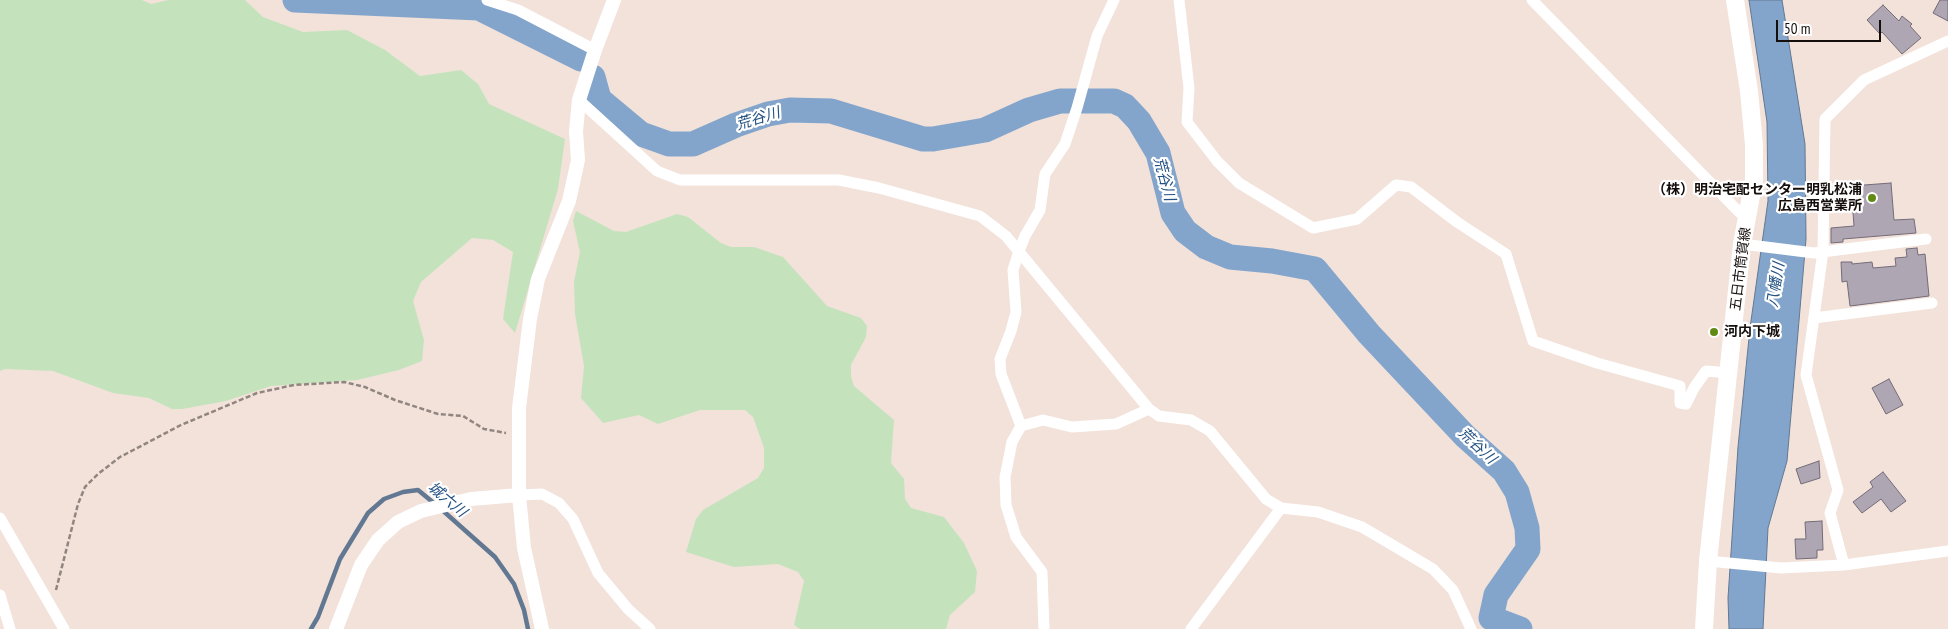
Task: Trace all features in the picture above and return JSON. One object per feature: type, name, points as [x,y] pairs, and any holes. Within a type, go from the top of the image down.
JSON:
[{"type":"main road","name":"五日市筒賀線","points":[[1704,629],[1713,561],[1729,373],[1747,245],[1743,218],[1754,180],[1754,145],[1749,91],[1735,0]]},
{"type":"street","points":[[487,0],[518,10],[595,50]]},
{"type":"street","points":[[542,629],[524,548],[519,495],[519,408],[530,319],[538,279],[569,201],[578,160],[576,131],[579,100],[614,0]]},
{"type":"street","points":[[1021,426],[1001,374],[1000,359],[1016,312],[1013,270],[1025,236],[1040,210],[1045,174],[1065,144],[1097,36],[1114,0]]},
{"type":"street","points":[[1179,0],[1189,88],[1187,122],[1217,161],[1239,183],[1313,228],[1357,219],[1396,185],[1411,187],[1457,222],[1506,254],[1533,341],[1597,363],[1680,386],[1680,403],[1686,404],[1706,371],[1729,373]]},
{"type":"street","points":[[1532,0],[1743,218]]},
{"type":"street","points":[[1844,565],[1830,514],[1838,490],[1806,375],[1814,318],[1826,119],[1864,80],[1948,41]]},
{"type":"street","points":[[579,100],[657,171],[680,180],[839,180],[879,188],[980,216],[1006,236],[1150,409],[1159,416],[1191,420],[1210,431],[1266,499],[1281,508],[1318,512],[1362,527],[1433,569],[1453,590],[1471,629]]},
{"type":"street","points":[[1747,245],[1818,252],[1926,239]]},
{"type":"street","points":[[1814,318],[1932,303]]},
{"type":"street","points":[[1044,629],[1042,572],[1016,537],[1006,505],[1004,477],[1012,442],[1021,426],[1043,420],[1072,426],[1116,424],[1150,409]]},
{"type":"street","points":[[336,629],[361,565],[378,540],[398,522],[421,511],[471,499],[542,494],[559,503],[573,519],[598,573],[628,609],[650,629]]},
{"type":"street","points":[[1191,629],[1281,508]]},
{"type":"street","points":[[0,518],[64,629]]},
{"type":"street","points":[[1713,561],[1781,568],[1844,565],[1948,551]]},
{"type":"street","points":[[0,594],[10,629]]},
{"type":"path","points":[[52,606],[78,504],[85,487],[120,457],[181,425],[257,393],[294,385],[344,382],[365,387],[395,400],[438,414],[463,416],[484,429],[520,436]]},
{"type":"green space","points":[[0,0],[142,0],[151,4],[168,0],[245,0],[263,17],[303,32],[347,30],[385,50],[420,76],[461,70],[478,84],[489,104],[565,139],[558,189],[515,333],[503,319],[513,252],[493,240],[472,238],[421,282],[413,301],[424,340],[422,361],[399,370],[357,380],[271,386],[226,401],[182,409],[172,409],[149,398],[113,393],[53,371],[5,369],[0,371]]},
{"type":"green space","points":[[576,211],[614,231],[626,232],[677,214],[688,217],[721,243],[731,247],[754,247],[783,257],[827,306],[861,318],[867,326],[866,337],[851,365],[851,376],[854,386],[894,420],[891,463],[904,479],[905,499],[911,508],[944,517],[964,543],[977,571],[975,592],[950,615],[946,629],[800,629],[794,625],[804,581],[798,572],[778,564],[734,567],[686,552],[696,519],[703,510],[758,478],[764,468],[764,448],[753,417],[745,410],[700,410],[658,424],[639,415],[603,423],[581,398],[584,366],[575,314],[574,282],[580,252],[573,221]]},
{"type":"water","name":"八幡川","points":[[1749,0],[1782,0],[1805,144],[1806,239],[1787,461],[1768,528],[1763,629],[1729,629],[1728,598],[1738,447],[1750,328],[1768,201],[1767,122]]},
{"type":"building","points":[[1940,0],[1948,0],[1948,21],[1933,13]]},
{"type":"building","points":[[1883,5],[1899,21],[1902,16],[1912,24],[1910,26],[1921,38],[1902,54],[1882,32],[1880,34],[1867,20]]},
{"type":"building","points":[[1891,183],[1894,220],[1914,219],[1916,233],[1843,239],[1843,242],[1831,243],[1831,228],[1854,226],[1851,186]]},
{"type":"building","points":[[1917,248],[1918,255],[1925,254],[1929,296],[1850,306],[1847,281],[1842,282],[1841,262],[1852,262],[1852,264],[1872,262],[1873,268],[1896,266],[1895,258],[1907,257],[1906,249]]},
{"type":"building","points":[[1889,379],[1903,405],[1886,414],[1872,388]]},
{"type":"building","points":[[1819,461],[1820,478],[1801,484],[1796,469]]},
{"type":"building","points":[[1883,472],[1906,501],[1891,512],[1881,499],[1862,513],[1853,502],[1873,487],[1870,482]]},
{"type":"building","points":[[1822,521],[1823,550],[1817,550],[1817,558],[1796,559],[1795,539],[1806,539],[1805,522]]},
{"type":"waterway","name":"荒谷川","points":[[295,0],[479,8],[581,59]]},
{"type":"waterway","name":"荒谷川","points":[[593,77],[599,99],[641,134],[669,144],[693,144],[736,125],[768,114],[790,110],[831,111],[923,139],[933,139],[985,130],[1029,110],[1060,101],[1114,101],[1125,106],[1139,121],[1158,153],[1173,213],[1185,231],[1206,247],[1230,257],[1272,261],[1315,269],[1369,334],[1465,436],[1504,471],[1517,492],[1527,528],[1528,549],[1496,595],[1491,618],[1520,629]]},
{"type":"waterway","name":"城六川","points":[[311,629],[318,617],[340,559],[368,513],[384,499],[403,492],[418,490],[435,504]]},
{"type":"waterway","name":"城六川","points":[[441,509],[495,557],[514,584],[524,610],[528,629]]},
{"type":"place","name":"（株）明治宅配センター明乳松浦 広島西営業所","points":[[1872,198]]},
{"type":"place","name":"河内下城","points":[[1714,332]]}]
